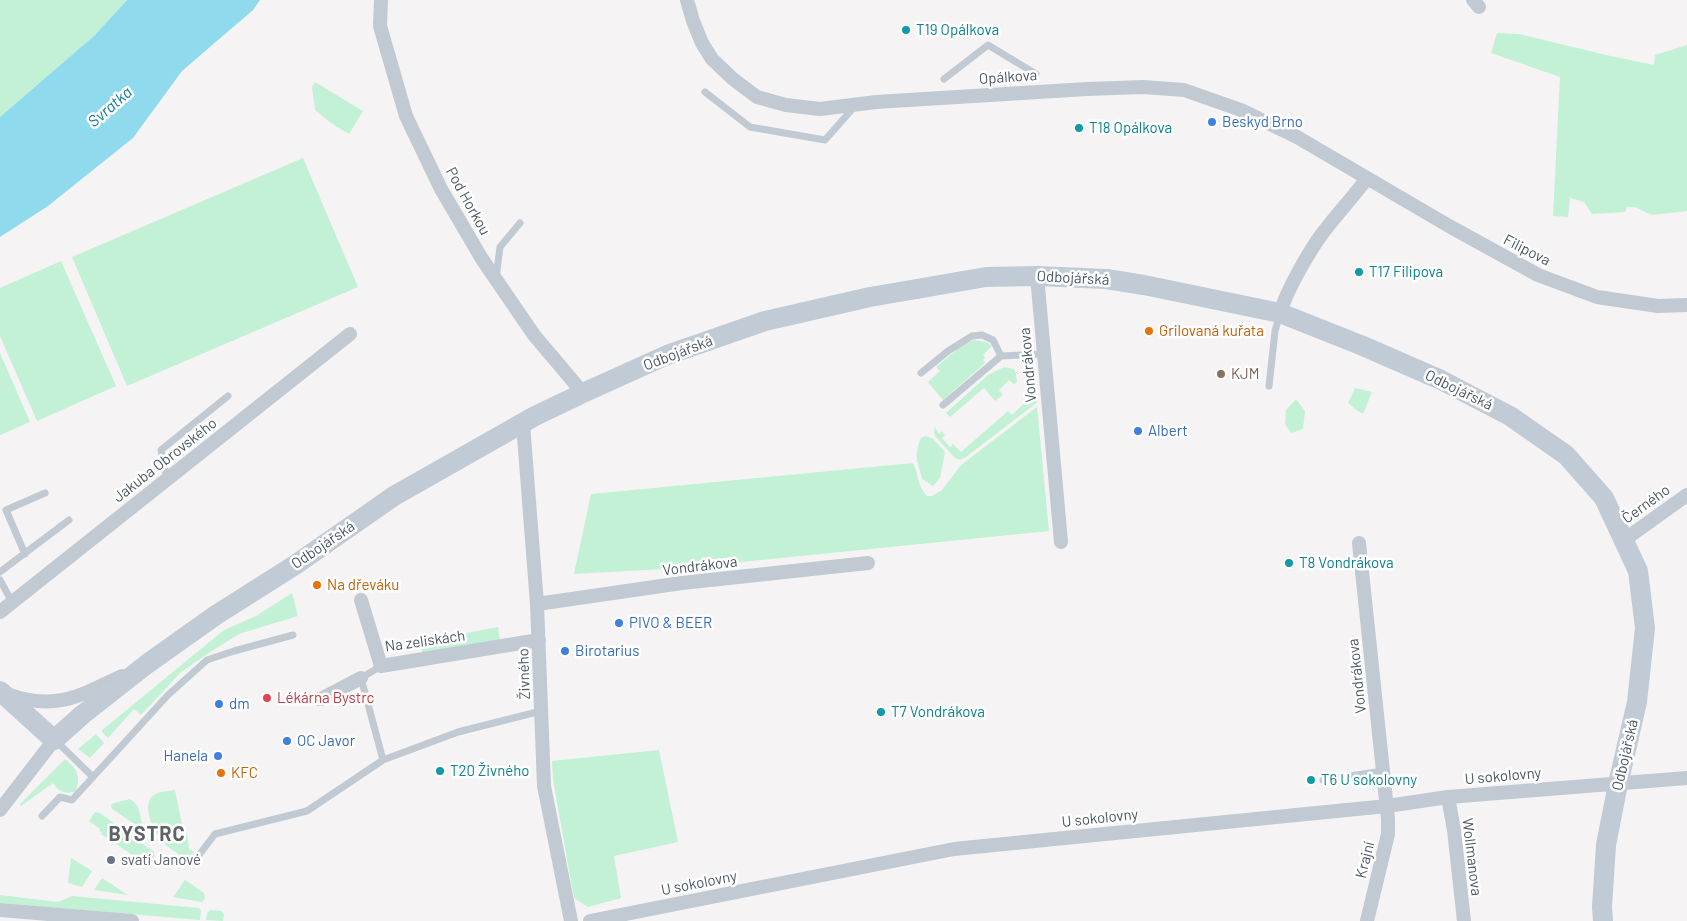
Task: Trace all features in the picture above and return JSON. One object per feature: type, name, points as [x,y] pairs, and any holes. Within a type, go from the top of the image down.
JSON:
[{"type":"street","name":"Pod Horkou","points":[[381,0],[380,26],[406,116],[441,189],[482,259],[534,335],[583,393]]},
{"type":"street","name":"Opálkova","points":[[687,0],[692,21],[712,59],[733,79],[756,96],[786,105],[820,109],[876,102],[1087,89],[1143,87],[1184,90],[1241,110],[1297,137],[1367,178]]},
{"type":"street","name":"Filipova","points":[[1367,178],[1538,275],[1597,296],[1658,306],[1687,305]]},
{"type":"street","points":[[1280,313],[1284,299],[1318,239],[1367,178]]},
{"type":"street","name":"Odbojářská","points":[[54,740],[82,715],[147,664],[216,615],[295,565],[394,496],[583,393],[667,355],[765,321],[870,297],[986,277],[1036,276],[1106,279],[1280,313],[1441,380],[1510,416],[1566,455],[1604,498],[1638,571],[1645,628],[1637,702],[1606,845],[1602,907],[1604,921]]},
{"type":"street","name":"Vondrákova","points":[[1036,276],[1061,542]]},
{"type":"street","name":"Jakuba Obrovského","points":[[0,612],[350,334]]},
{"type":"street","name":"Živného","points":[[523,424],[537,604],[544,786],[571,921]]},
{"type":"street","name":"Černého","points":[[1624,540],[1687,495]]},
{"type":"street","name":"Vondrákova","points":[[1359,543],[1387,806]]},
{"type":"street","name":"Vondrákova","points":[[537,604],[682,584],[868,563]]},
{"type":"street","name":"Na zeliskách","points":[[361,600],[381,666],[539,640]]},
{"type":"street","name":"Odbojářská","points":[[0,691],[27,701],[48,702],[65,700],[87,693],[147,664]]},
{"type":"street","points":[[318,699],[361,678]]},
{"type":"street","points":[[0,691],[54,740],[0,810]]},
{"type":"street","name":"U sokolovny","points":[[590,921],[954,849],[1387,806],[1448,797],[1687,778]]},
{"type":"street","name":"Wollmanova","points":[[1448,797],[1454,830],[1464,921]]},
{"type":"street","name":"Krajní","points":[[1367,921],[1388,834],[1387,806]]},
{"type":"street","points":[[0,910],[132,921]]},
{"type":"lane","points":[[944,79],[988,45],[1036,74]]},
{"type":"lane","points":[[705,92],[750,128],[825,140],[855,106]]},
{"type":"lane","points":[[496,278],[500,247],[520,223]]},
{"type":"lane","points":[[1269,386],[1274,332],[1280,313]]},
{"type":"lane","points":[[922,373],[948,350],[972,336],[982,336],[993,340],[1001,356]]},
{"type":"lane","points":[[943,405],[1001,356],[1043,354]]},
{"type":"lane","points":[[167,479],[161,450],[228,396]]},
{"type":"lane","points":[[25,554],[6,510],[45,493]]},
{"type":"lane","points":[[0,572],[69,520]]},
{"type":"lane","points":[[0,580],[12,602]]},
{"type":"lane","points":[[42,816],[60,797],[72,800],[168,695],[207,660],[293,635]]},
{"type":"lane","points":[[381,666],[361,678],[383,760]]},
{"type":"lane","points":[[199,856],[215,834],[307,811],[383,760],[458,732],[541,711]]},
{"type":"lane","points":[[54,740],[93,777]]},
{"type":"lane","points":[[1324,780],[1383,771]]},
{"type":"green space","points":[[0,0],[127,0],[95,35],[0,117]]},
{"type":"green space","points":[[1497,33],[1519,34],[1654,65],[1655,55],[1687,45],[1687,211],[1652,215],[1635,207],[1627,207],[1625,212],[1592,214],[1584,202],[1570,198],[1568,217],[1553,216],[1560,77],[1491,53]]},
{"type":"green space","points":[[315,82],[363,111],[349,134],[315,110],[312,87]]},
{"type":"green space","points":[[303,158],[358,287],[127,386],[72,257]]},
{"type":"green space","points":[[61,261],[116,386],[37,421],[0,336],[0,288]]},
{"type":"green space","points":[[974,340],[986,342],[992,346],[983,355],[985,363],[943,400],[928,382],[940,371],[936,367],[960,347]]},
{"type":"green space","points":[[0,353],[30,422],[0,435]]},
{"type":"green space","points":[[1004,367],[1014,369],[1017,382],[1014,384],[1009,380],[999,390],[1003,395],[995,401],[984,388],[950,417],[946,413],[988,375]]},
{"type":"green space","points":[[1028,373],[1034,376],[1037,402],[966,457],[960,460],[955,458],[935,436],[935,427],[939,434],[942,431],[945,435],[942,438],[950,447],[953,444],[961,452],[1008,411],[1012,415],[1032,396]]},
{"type":"green space","points":[[1355,388],[1372,392],[1363,414],[1348,403]]},
{"type":"green space","points":[[1296,399],[1305,411],[1303,429],[1291,433],[1285,424],[1286,410]]},
{"type":"green space","points":[[1037,407],[1049,531],[682,568],[574,574],[591,494],[913,463],[921,488],[927,496],[932,496],[942,490],[961,465]]},
{"type":"green space","points":[[926,436],[933,439],[945,452],[940,478],[933,486],[922,479],[917,459],[917,450],[921,438]]},
{"type":"green space","points":[[292,593],[298,616],[239,634],[181,672],[141,715],[134,709],[108,738],[101,731],[224,630],[256,616]]},
{"type":"green space","points":[[498,627],[500,642],[423,656],[420,642]]},
{"type":"green space","points":[[96,734],[104,743],[90,758],[78,749]]},
{"type":"green space","points":[[659,750],[678,842],[614,856],[621,898],[588,907],[574,898],[553,780],[552,761]]},
{"type":"green space","points":[[65,759],[77,773],[76,791],[63,792],[53,783],[21,806],[20,804]]},
{"type":"green space","points":[[175,790],[184,834],[187,834],[189,849],[194,852],[191,856],[184,857],[160,839],[148,811],[148,804],[156,794]]},
{"type":"green space","points":[[130,799],[139,810],[142,824],[139,827],[112,809],[111,805],[114,803]]},
{"type":"green space","points":[[95,812],[100,813],[154,852],[154,857],[148,868],[136,860],[137,858],[101,834],[100,829],[89,821]]},
{"type":"green space","points":[[71,858],[92,871],[82,887],[68,883]]},
{"type":"green space","points":[[102,878],[128,895],[94,890]]},
{"type":"green space","points":[[185,880],[204,893],[205,899],[202,902],[173,897]]},
{"type":"green space","points":[[0,895],[58,902],[72,896],[199,908],[201,911],[200,920],[0,903]]},
{"type":"green space","points":[[210,910],[221,911],[224,914],[223,921],[206,920],[207,913]]},
{"type":"water","name":"Svratka","points":[[127,0],[260,0],[253,10],[182,71],[133,138],[48,206],[0,237],[0,117],[95,35]]},
{"type":"place","name":"T19 Opálkova","points":[[906,30]]},
{"type":"place","name":"Beskyd Brno","points":[[1212,122]]},
{"type":"place","name":"T18 Opálkova","points":[[1079,128]]},
{"type":"place","name":"T17 Filipova","points":[[1359,272]]},
{"type":"place","name":"Grilovaná kuřata","points":[[1149,331]]},
{"type":"place","name":"KJM","points":[[1221,374]]},
{"type":"place","name":"Albert","points":[[1138,431]]},
{"type":"place","name":"T8 Vondrákova","points":[[1289,563]]},
{"type":"place","name":"Na dřeváku","points":[[317,585]]},
{"type":"place","name":"PIVO & BEER","points":[[619,623]]},
{"type":"place","name":"Birotarius","points":[[565,651]]},
{"type":"place","name":"Lékárna Bystrc","points":[[267,698]]},
{"type":"place","name":"dm","points":[[219,704]]},
{"type":"place","name":"T7 Vondrákova","points":[[881,712]]},
{"type":"place","name":"OC Javor","points":[[287,741]]},
{"type":"place","name":"Hanela","points":[[218,756]]},
{"type":"place","name":"T20 Živného","points":[[440,771]]},
{"type":"place","name":"KFC","points":[[221,773]]},
{"type":"place","name":"T6 U sokolovny","points":[[1311,780]]},
{"type":"place","name":"svatí Janové","points":[[111,860]]},
{"type":"district","name":"BYSTRC","points":[[147,834]]}]
